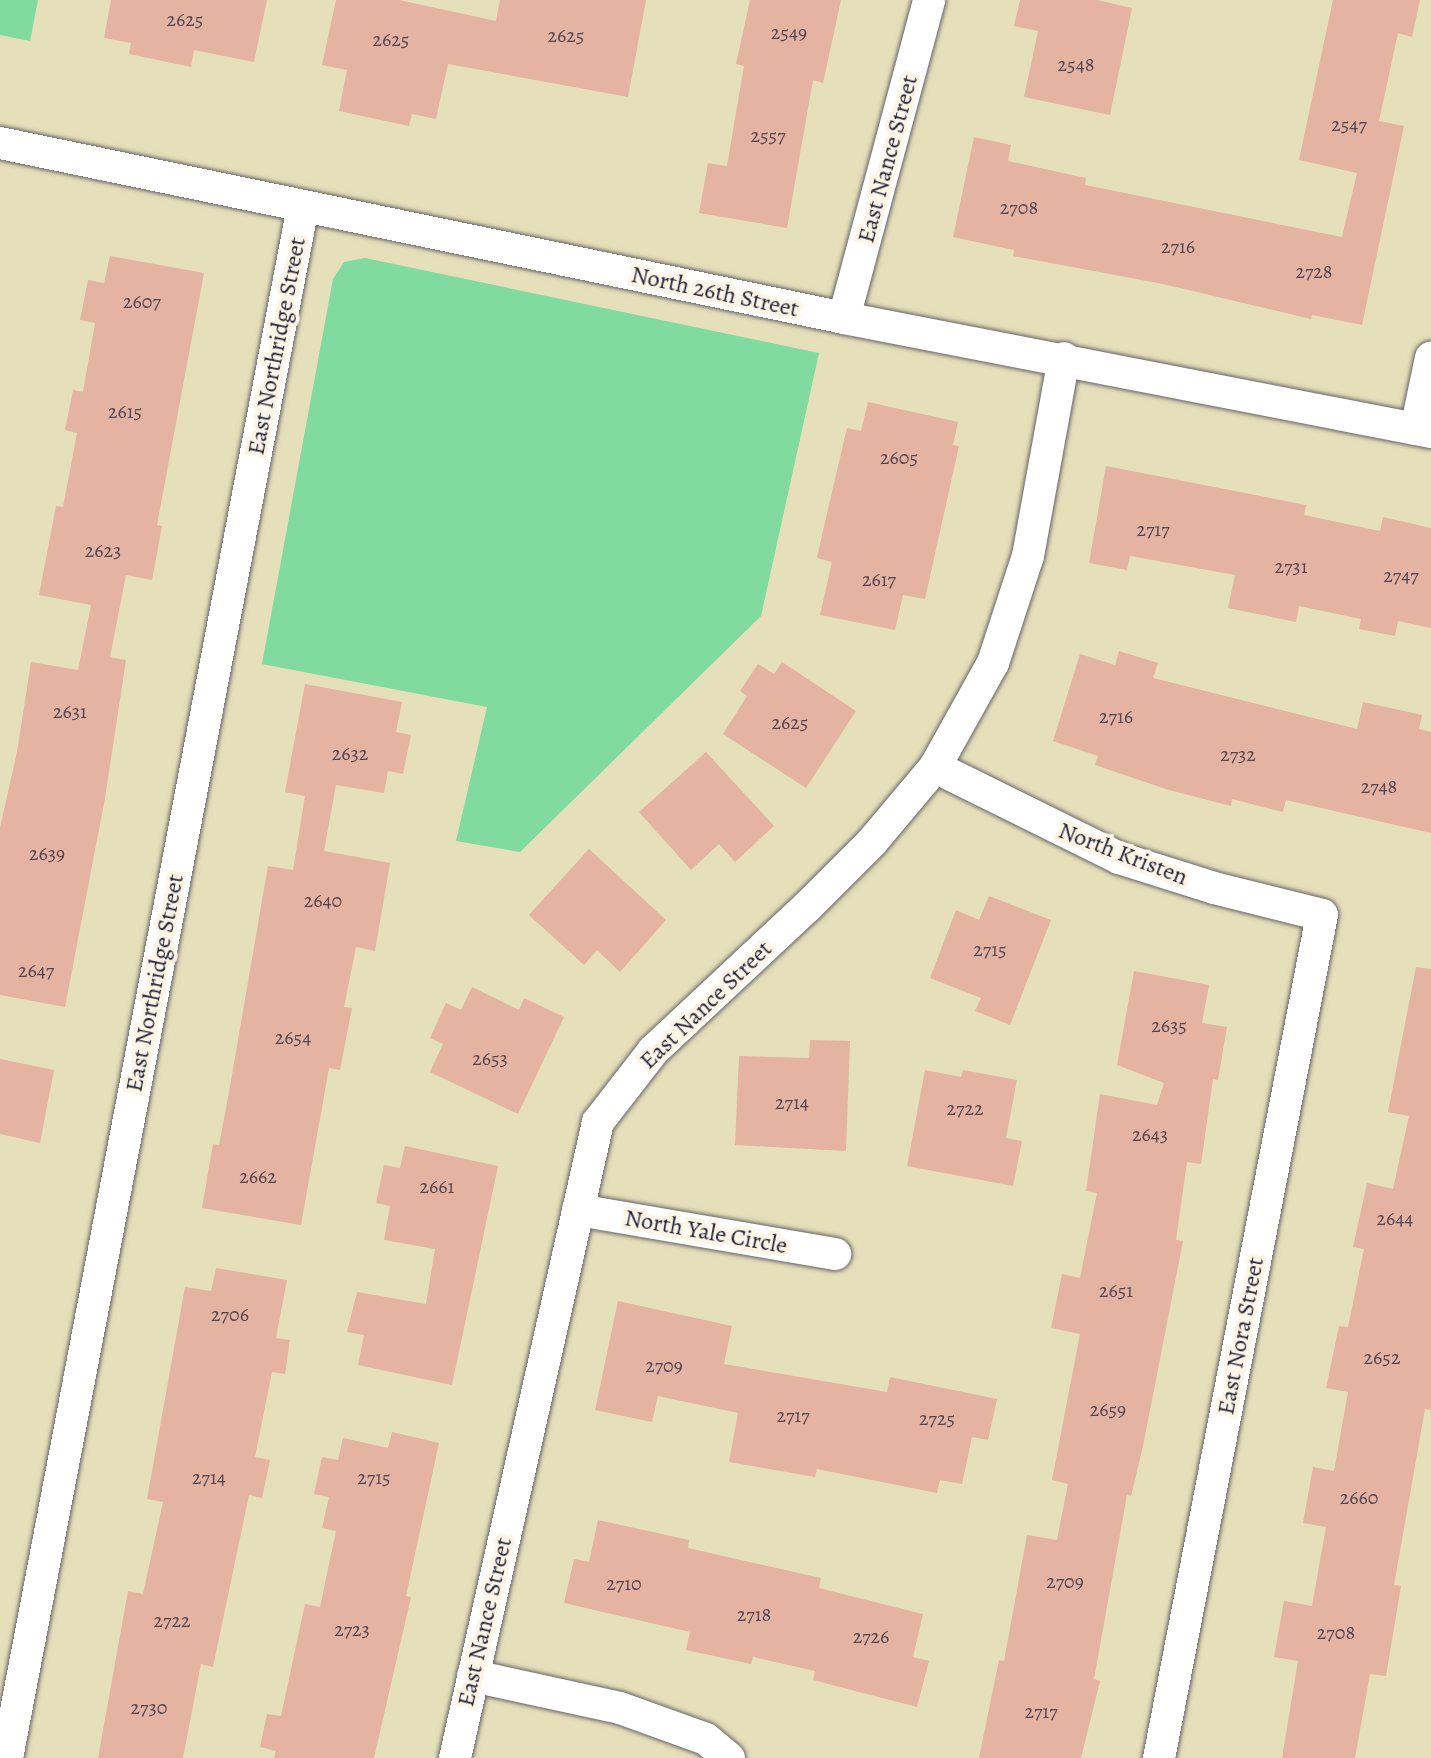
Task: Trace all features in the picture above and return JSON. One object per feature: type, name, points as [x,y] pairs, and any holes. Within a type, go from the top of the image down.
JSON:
[{"type":"street","name":"East Nance Street","points":[[844,318],[929,0]]},
{"type":"street","name":"North 26th Street","points":[[0,143],[844,318],[1064,358],[1424,431]]},
{"type":"street","name":"East Northridge Street","points":[[7,1758],[303,207]]},
{"type":"street","name":"East Nance Street","points":[[455,1758],[598,1122],[653,1051],[872,842],[935,767],[993,663],[1028,556],[1064,358]]},
{"type":"street","points":[[1424,431],[1431,358]]},
{"type":"street","name":"North Kristen","points":[[935,767],[1119,858],[1214,888],[1322,915]]},
{"type":"street","name":"East Nora Street","points":[[1159,1758],[1322,915]]},
{"type":"street","name":"North Yale Circle","points":[[578,1210],[835,1254]]},
{"type":"street","points":[[473,1676],[620,1708],[706,1739],[729,1758]]},
{"type":"green space","points":[[0,0],[38,0],[30,41],[0,35]]},
{"type":"green space","points":[[365,258],[819,353],[761,616],[520,852],[456,841],[487,707],[262,664],[333,279],[344,262]]},
{"type":"building","points":[[111,0],[267,0],[254,62],[194,50],[191,67],[129,54],[131,43],[104,38]]},
{"type":"building","points":[[336,0],[399,0],[496,21],[500,0],[646,0],[628,97],[448,64],[436,119],[412,114],[409,126],[339,111],[347,70],[322,65]]},
{"type":"building","points":[[750,0],[841,0],[823,83],[813,80],[787,228],[699,213],[708,163],[727,166],[744,66],[736,64]]},
{"type":"building","points":[[1020,0],[1097,0],[1132,8],[1110,115],[1024,97],[1038,31],[1014,26]]},
{"type":"building","points":[[1333,0],[1420,0],[1412,37],[1398,33],[1379,121],[1404,126],[1362,325],[1312,315],[1311,319],[1163,284],[1013,256],[1014,250],[953,237],[974,137],[1011,145],[1008,161],[1086,178],[1085,185],[1342,237],[1357,173],[1299,160]]},
{"type":"building","points":[[110,256],[204,273],[157,525],[162,526],[152,580],[126,575],[110,657],[126,660],[105,798],[65,1007],[0,995],[0,828],[17,752],[31,662],[78,670],[91,605],[39,595],[56,506],[63,507],[77,433],[65,430],[73,390],[83,392],[95,323],[80,320],[88,280],[104,283]]},
{"type":"building","points":[[868,402],[958,422],[953,445],[959,446],[925,599],[903,595],[895,630],[820,615],[832,562],[817,558],[825,522],[847,428],[861,431]]},
{"type":"building","points":[[1106,466],[1306,505],[1304,515],[1380,531],[1383,517],[1431,528],[1431,628],[1398,621],[1395,636],[1359,629],[1361,619],[1299,606],[1296,622],[1228,608],[1235,575],[1130,556],[1127,570],[1089,563]]},
{"type":"building","points":[[1119,651],[1158,663],[1153,678],[1357,729],[1363,702],[1422,715],[1419,729],[1431,732],[1431,833],[1286,800],[1283,812],[1232,799],[1231,806],[1169,790],[1095,765],[1098,756],[1053,741],[1080,654],[1115,665]]},
{"type":"building","points":[[782,662],[856,711],[806,788],[723,734],[747,696],[740,691],[758,664],[774,674]]},
{"type":"building","points":[[305,684],[402,702],[396,732],[411,735],[403,774],[388,771],[384,793],[336,785],[324,851],[390,863],[375,951],[356,947],[344,1007],[352,1008],[340,1070],[329,1068],[301,1225],[202,1208],[213,1144],[219,1145],[268,866],[293,870],[305,796],[285,792]]},
{"type":"building","points":[[706,752],[774,826],[735,862],[719,844],[691,870],[639,812]]},
{"type":"building","points":[[589,849],[666,920],[620,972],[597,950],[584,965],[529,915]]},
{"type":"building","points":[[989,896],[1051,920],[1010,1025],[975,1011],[981,998],[930,978],[956,910],[979,920]]},
{"type":"building","points":[[1416,967],[1431,969],[1431,1410],[1425,1409],[1394,1585],[1401,1586],[1386,1676],[1370,1674],[1355,1758],[1282,1758],[1298,1661],[1274,1657],[1284,1601],[1312,1606],[1326,1527],[1303,1523],[1313,1467],[1334,1471],[1348,1392],[1326,1388],[1339,1326],[1348,1327],[1364,1249],[1353,1247],[1367,1183],[1393,1189],[1409,1116],[1388,1112]]},
{"type":"building","points":[[1134,971],[1209,985],[1202,1023],[1227,1027],[1218,1080],[1213,1079],[1201,1164],[1187,1162],[1176,1240],[1183,1241],[1143,1446],[1131,1496],[1127,1495],[1094,1679],[1100,1681],[1081,1758],[979,1758],[999,1660],[1004,1661],[1027,1535],[1057,1540],[1068,1484],[1052,1480],[1080,1334],[1051,1328],[1062,1274],[1080,1278],[1097,1193],[1086,1191],[1100,1094],[1157,1105],[1164,1083],[1117,1065]]},
{"type":"building","points":[[472,987],[519,1010],[524,998],[564,1017],[518,1114],[430,1072],[443,1044],[430,1038],[446,1003],[461,1010]]},
{"type":"building","points":[[810,1040],[850,1041],[846,1151],[735,1145],[739,1056],[809,1058]]},
{"type":"building","points":[[0,1059],[54,1070],[40,1143],[0,1134]]},
{"type":"building","points":[[925,1070],[961,1077],[963,1070],[1017,1080],[1006,1138],[1022,1141],[1013,1186],[907,1166]]},
{"type":"building","points":[[405,1146],[498,1166],[452,1385],[358,1365],[364,1335],[347,1332],[357,1292],[426,1304],[435,1249],[384,1240],[390,1206],[376,1203],[384,1165],[400,1168]]},
{"type":"building","points":[[216,1268],[287,1280],[276,1338],[290,1340],[285,1374],[272,1372],[255,1457],[270,1460],[262,1498],[249,1495],[213,1667],[201,1664],[183,1758],[98,1758],[128,1591],[143,1594],[163,1502],[147,1499],[185,1287],[211,1291]]},
{"type":"building","points":[[618,1301],[732,1326],[724,1364],[887,1392],[890,1377],[997,1399],[988,1440],[972,1437],[962,1484],[940,1480],[937,1493],[817,1469],[815,1477],[729,1462],[738,1413],[658,1396],[652,1422],[595,1410]]},
{"type":"building","points":[[392,1432],[439,1443],[406,1596],[411,1597],[374,1758],[274,1758],[276,1751],[260,1747],[267,1714],[281,1716],[305,1604],[320,1607],[336,1531],[322,1528],[329,1497],[314,1494],[322,1457],[338,1460],[343,1438],[388,1448]]},
{"type":"building","points":[[598,1520],[689,1540],[688,1548],[821,1578],[819,1588],[923,1614],[913,1657],[929,1661],[917,1707],[813,1680],[815,1671],[753,1657],[751,1664],[686,1650],[690,1632],[564,1603],[574,1559],[589,1562]]}]
